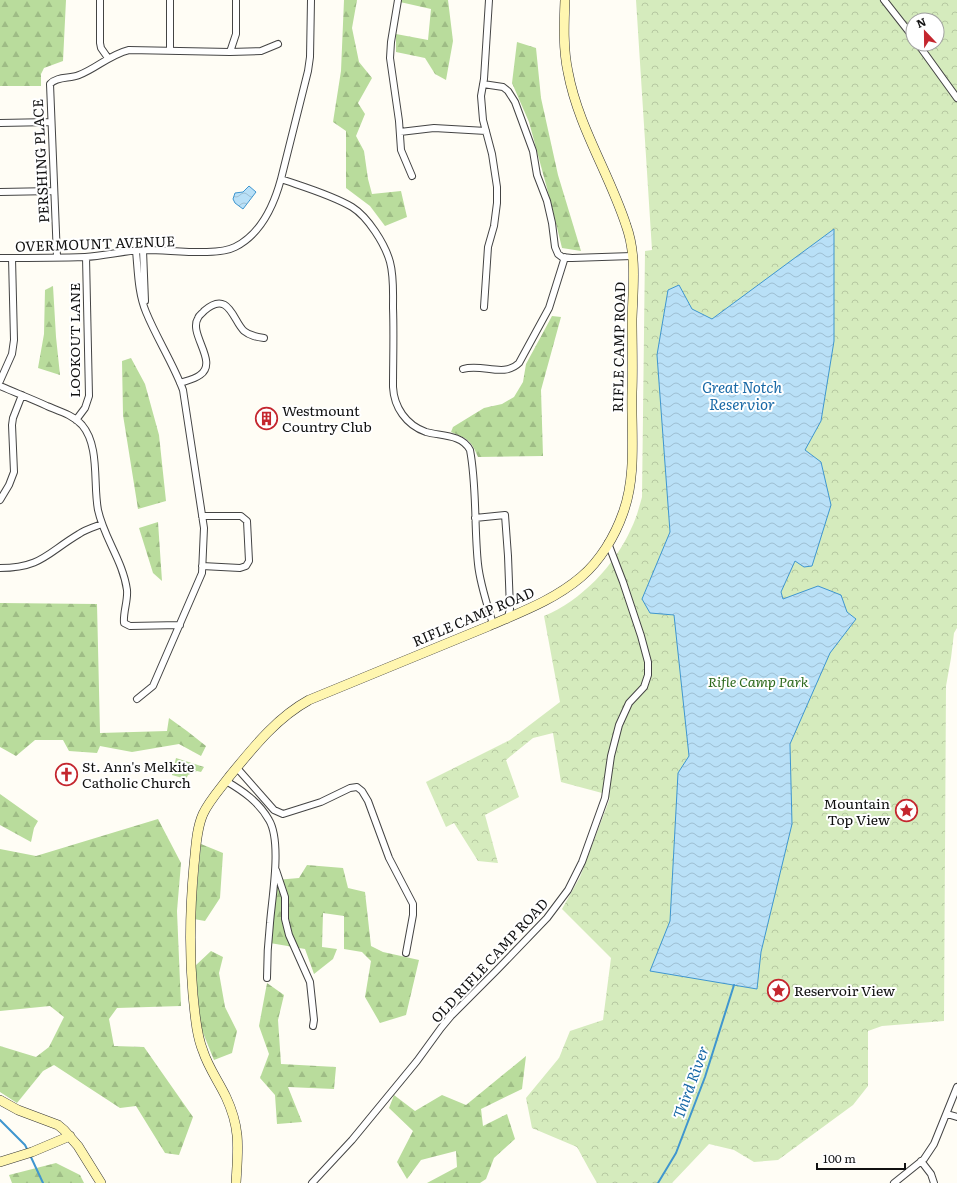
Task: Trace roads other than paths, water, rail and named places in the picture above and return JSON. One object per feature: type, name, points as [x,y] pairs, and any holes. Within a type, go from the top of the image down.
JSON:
[{"type":"street","points":[[100,0],[100,43],[101,48],[108,58]]},
{"type":"street","points":[[170,0],[170,51]]},
{"type":"street","points":[[230,52],[236,34],[236,0]]},
{"type":"street","name":"OVERMOUNT AVENUE","points":[[0,258],[86,257],[143,250],[217,252],[234,248],[250,237],[258,230],[276,196],[281,179],[308,71],[310,57],[311,0]]},
{"type":"street","points":[[398,0],[390,42],[390,58],[401,150],[412,176]]},
{"type":"street","points":[[484,307],[488,247],[494,226],[497,203],[497,187],[492,154],[486,131],[480,96],[483,84],[489,0]]},
{"type":"street","name":"RIFLE CAMP ROAD","points":[[236,1183],[238,1134],[236,1124],[226,1098],[203,1052],[196,1023],[190,960],[190,912],[196,839],[203,815],[209,802],[275,725],[296,707],[308,700],[544,602],[571,585],[590,568],[608,543],[623,514],[629,494],[631,480],[633,361],[632,256],[627,226],[572,90],[565,54],[565,0]]},
{"type":"street","points":[[884,0],[905,27]]},
{"type":"street","name":"PERSHING PLACE","points":[[57,257],[49,87],[52,82],[61,78],[80,75],[108,58],[129,50],[230,52],[261,51],[278,44]]},
{"type":"street","points":[[924,52],[957,98]]},
{"type":"street","points":[[483,84],[503,87],[508,90],[515,102],[532,151],[537,175],[547,201],[553,229],[554,247],[558,254],[565,258],[632,256]]},
{"type":"street","points":[[0,123],[51,122]]},
{"type":"street","points":[[400,132],[434,128],[486,131]]},
{"type":"street","points":[[281,179],[346,204],[358,212],[377,235],[390,261],[394,280],[393,387],[395,402],[403,416],[417,427],[425,431],[457,438],[468,446],[472,459],[479,575],[493,624]]},
{"type":"street","points":[[0,192],[54,191]]},
{"type":"street","points":[[143,250],[145,311]]},
{"type":"street","points":[[136,251],[140,292],[145,311],[183,390],[204,528],[202,573],[153,686],[138,699]]},
{"type":"street","name":"LOOKOUT LANE","points":[[76,420],[85,408],[89,396],[86,257]]},
{"type":"street","points":[[0,381],[12,354],[14,340],[12,258]]},
{"type":"street","points":[[463,369],[473,368],[507,370],[514,368],[519,363],[549,308],[565,258]]},
{"type":"street","points":[[180,383],[200,376],[205,370],[206,360],[196,326],[198,318],[210,306],[219,304],[226,307],[232,311],[244,330],[252,336],[264,338]]},
{"type":"street","points":[[0,386],[69,416],[76,420],[85,429],[91,441],[93,450],[98,510],[102,524],[124,576],[127,592],[123,616],[124,623],[130,626],[180,625]]},
{"type":"street","points":[[0,500],[9,485],[14,472],[12,425],[22,395]]},
{"type":"street","points":[[476,518],[505,515],[510,609],[508,617]]},
{"type":"street","points":[[202,516],[241,516],[247,521],[250,561],[246,566],[240,568],[202,566]]},
{"type":"street","points":[[0,568],[20,567],[36,562],[51,554],[78,534],[102,524]]},
{"type":"street","name":"OLD RIFLE CAMP ROAD","points":[[312,1183],[352,1140],[417,1061],[440,1028],[548,917],[568,890],[582,862],[606,798],[610,756],[619,725],[629,703],[644,687],[648,675],[648,662],[623,582],[608,543]]},
{"type":"street","points":[[237,768],[274,810],[283,814],[321,802],[350,788],[357,787],[362,791],[368,801],[389,858],[413,904],[413,916],[406,953]]},
{"type":"street","points":[[226,781],[244,792],[256,802],[269,820],[274,832],[275,867],[267,951],[267,978]]},
{"type":"street","points":[[256,802],[262,796]]},
{"type":"street","points":[[275,867],[285,897],[285,919],[289,935],[310,982],[314,1020],[313,1026]]},
{"type":"street","points":[[894,1183],[922,1161],[934,1144],[957,1087]]},
{"type":"street","points":[[0,1100],[18,1110],[58,1125],[78,1146],[101,1183]]},
{"type":"street","points":[[947,1114],[957,1117]]},
{"type":"street","points":[[0,1162],[25,1155],[70,1136]]},
{"type":"street","points":[[922,1161],[931,1174],[934,1183]]},
{"type":"water","points":[[249,186],[256,192],[243,209],[235,203],[233,199],[235,193],[243,192]]},
{"type":"water","name":"Great Notch Reservior","points":[[834,229],[834,341],[821,421],[805,450],[821,462],[831,505],[812,566],[804,567],[795,561],[781,592],[783,599],[818,586],[841,595],[847,612],[856,619],[830,653],[790,744],[792,824],[761,952],[757,989],[650,971],[670,921],[678,773],[689,756],[674,615],[650,613],[642,599],[670,532],[657,355],[668,290],[679,285],[692,309],[712,319]]},
{"type":"waterway","name":"Third River","points":[[658,1183],[676,1153],[705,1077],[734,985]]},
{"type":"waterway","points":[[0,1120],[25,1145],[28,1151]]},
{"type":"waterway","points":[[30,1155],[43,1183]]},
{"type":"place","name":"Westmount Country Club","points":[[267,418]]},
{"type":"place","name":"St. Ann's Melkite Catholic Church","points":[[66,774]]},
{"type":"place","name":"Mountain Top View","points":[[906,811]]},
{"type":"place","name":"Reservoir View","points":[[779,990]]},
{"type":"park label","name":"Rifle Camp Park","points":[[758,681]]}]
